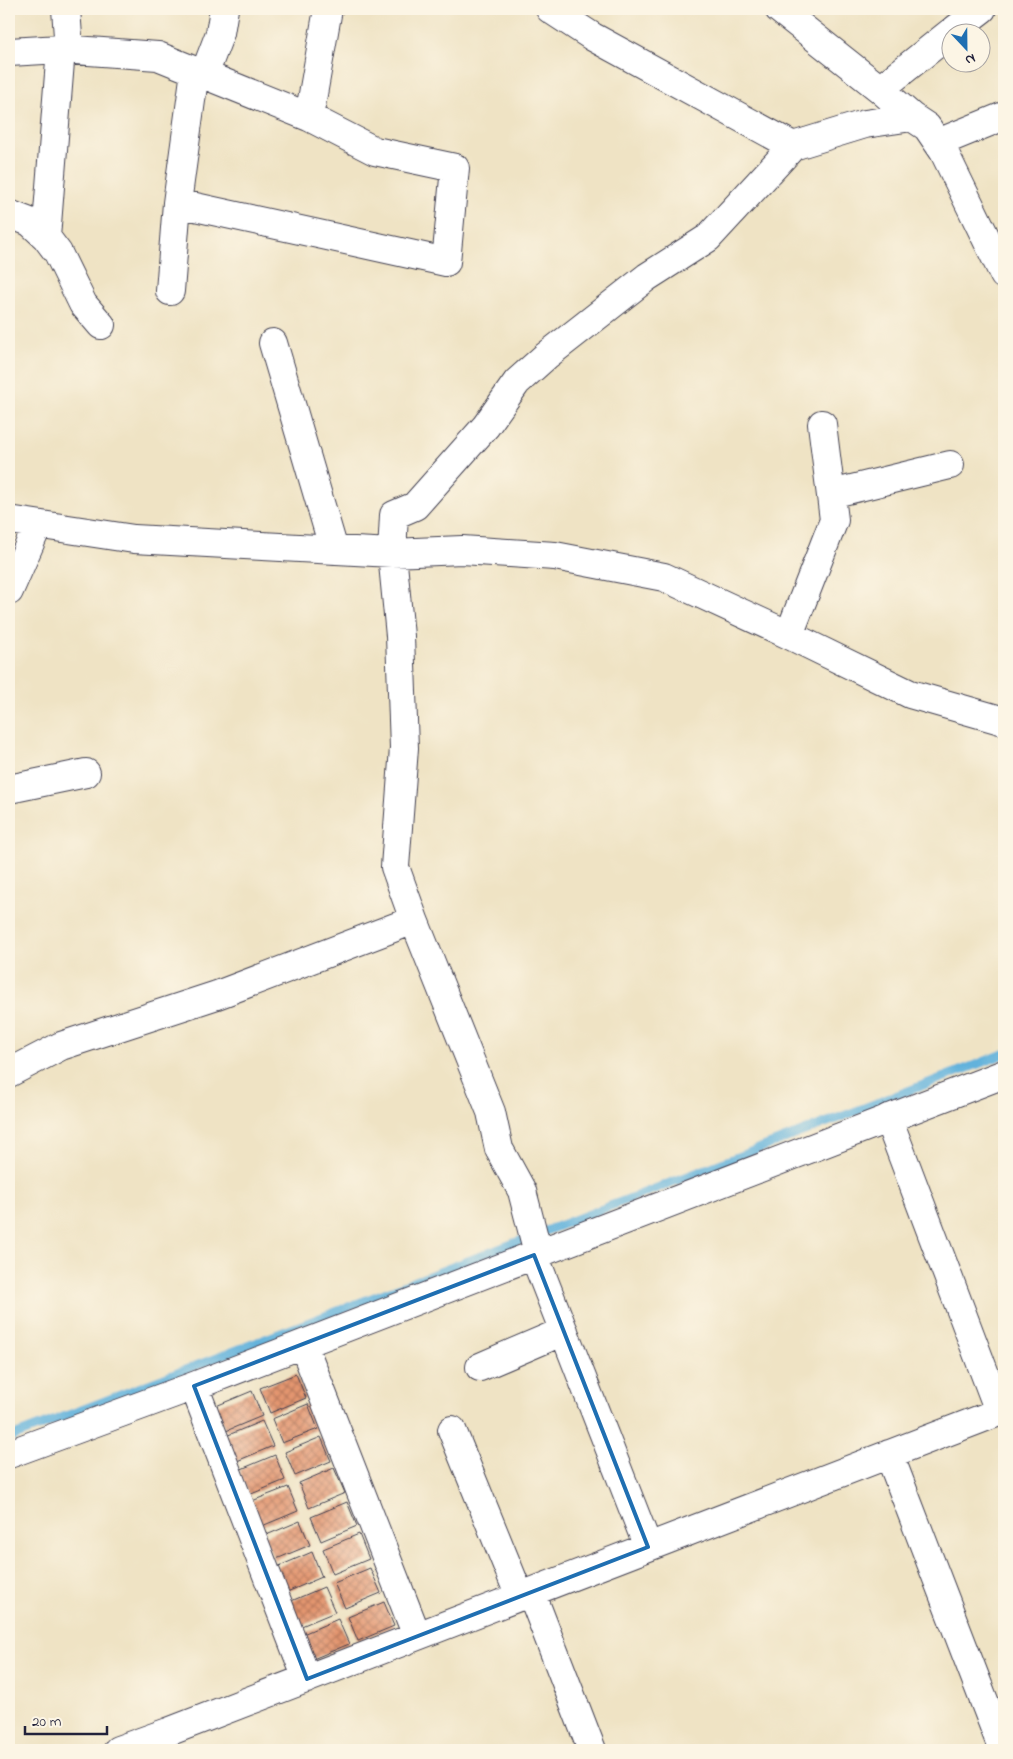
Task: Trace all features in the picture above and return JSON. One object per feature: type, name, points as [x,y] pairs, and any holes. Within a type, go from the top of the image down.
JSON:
[{"type":"street","points":[[46,237],[65,49],[66,9]]},
{"type":"street","points":[[170,291],[177,203],[200,73],[220,33],[224,9]]},
{"type":"street","points":[[309,117],[328,9]]},
{"type":"street","points":[[550,9],[593,37],[793,146]]},
{"type":"street","points":[[779,9],[880,89],[912,117],[927,127],[944,152],[1001,262]]},
{"type":"street","points":[[965,22],[982,9]]},
{"type":"street","points":[[880,89],[940,42]]},
{"type":"street","points":[[9,52],[65,49],[158,56],[309,117],[375,151],[455,168],[446,262],[177,203]]},
{"type":"street","points":[[938,143],[1004,116]]},
{"type":"street","points":[[648,1547],[536,1254],[522,1190],[499,1149],[491,1112],[395,868],[404,748],[400,636],[392,553],[394,515],[415,506],[486,426],[517,382],[546,356],[647,277],[708,238],[793,146],[865,124],[912,117]]},
{"type":"street","points":[[9,214],[30,222],[46,237],[58,253],[83,304],[101,325]]},
{"type":"street","points":[[273,343],[334,550]]},
{"type":"street","points":[[789,635],[834,520],[822,424]]},
{"type":"street","points":[[831,494],[950,465]]},
{"type":"street","points":[[9,520],[134,540],[392,553],[462,550],[554,556],[664,577],[910,694],[1004,721]]},
{"type":"street","points":[[9,591],[38,525]]},
{"type":"street","points":[[9,789],[86,773]]},
{"type":"street","points":[[9,1073],[61,1046],[217,995],[414,920]]},
{"type":"street","points":[[9,1454],[194,1386],[888,1118],[1002,1081]]},
{"type":"street","points":[[118,1750],[171,1741],[307,1679],[1002,1410],[888,1118]]},
{"type":"street","points":[[480,1367],[564,1331]]},
{"type":"street","points":[[303,1344],[417,1636]]},
{"type":"street","points":[[194,1386],[307,1679]]},
{"type":"street","points":[[452,1430],[592,1750]]},
{"type":"street","points":[[888,1454],[1003,1750]]},
{"type":"highlighted area","points":[[534,1255],[648,1547],[307,1679],[194,1386]]},
{"type":"building","points":[[296,1374],[306,1398],[270,1413],[260,1388]]},
{"type":"building","points":[[252,1391],[262,1416],[226,1431],[216,1406]]},
{"type":"building","points":[[308,1404],[318,1429],[282,1443],[272,1419]]},
{"type":"building","points":[[262,1421],[273,1446],[237,1461],[226,1436]]},
{"type":"building","points":[[321,1437],[331,1461],[295,1476],[285,1452]]},
{"type":"building","points":[[275,1455],[285,1480],[249,1495],[239,1470]]},
{"type":"building","points":[[334,1468],[345,1493],[309,1508],[299,1483]]},
{"type":"building","points":[[288,1487],[298,1511],[262,1526],[252,1501]]},
{"type":"building","points":[[347,1502],[357,1526],[321,1541],[311,1517]]},
{"type":"building","points":[[300,1521],[310,1545],[274,1560],[264,1536]]},
{"type":"building","points":[[359,1534],[369,1559],[333,1574],[323,1549]]},
{"type":"building","points":[[312,1552],[322,1577],[287,1592],[277,1567]]},
{"type":"building","points":[[370,1568],[381,1593],[345,1608],[334,1583]]},
{"type":"building","points":[[324,1587],[335,1612],[299,1627],[289,1602]]},
{"type":"building","points":[[384,1602],[394,1626],[358,1641],[348,1617]]},
{"type":"building","points":[[338,1619],[349,1644],[313,1659],[303,1634]]},
{"type":"waterway","points":[[9,1438],[1004,1054]]}]
